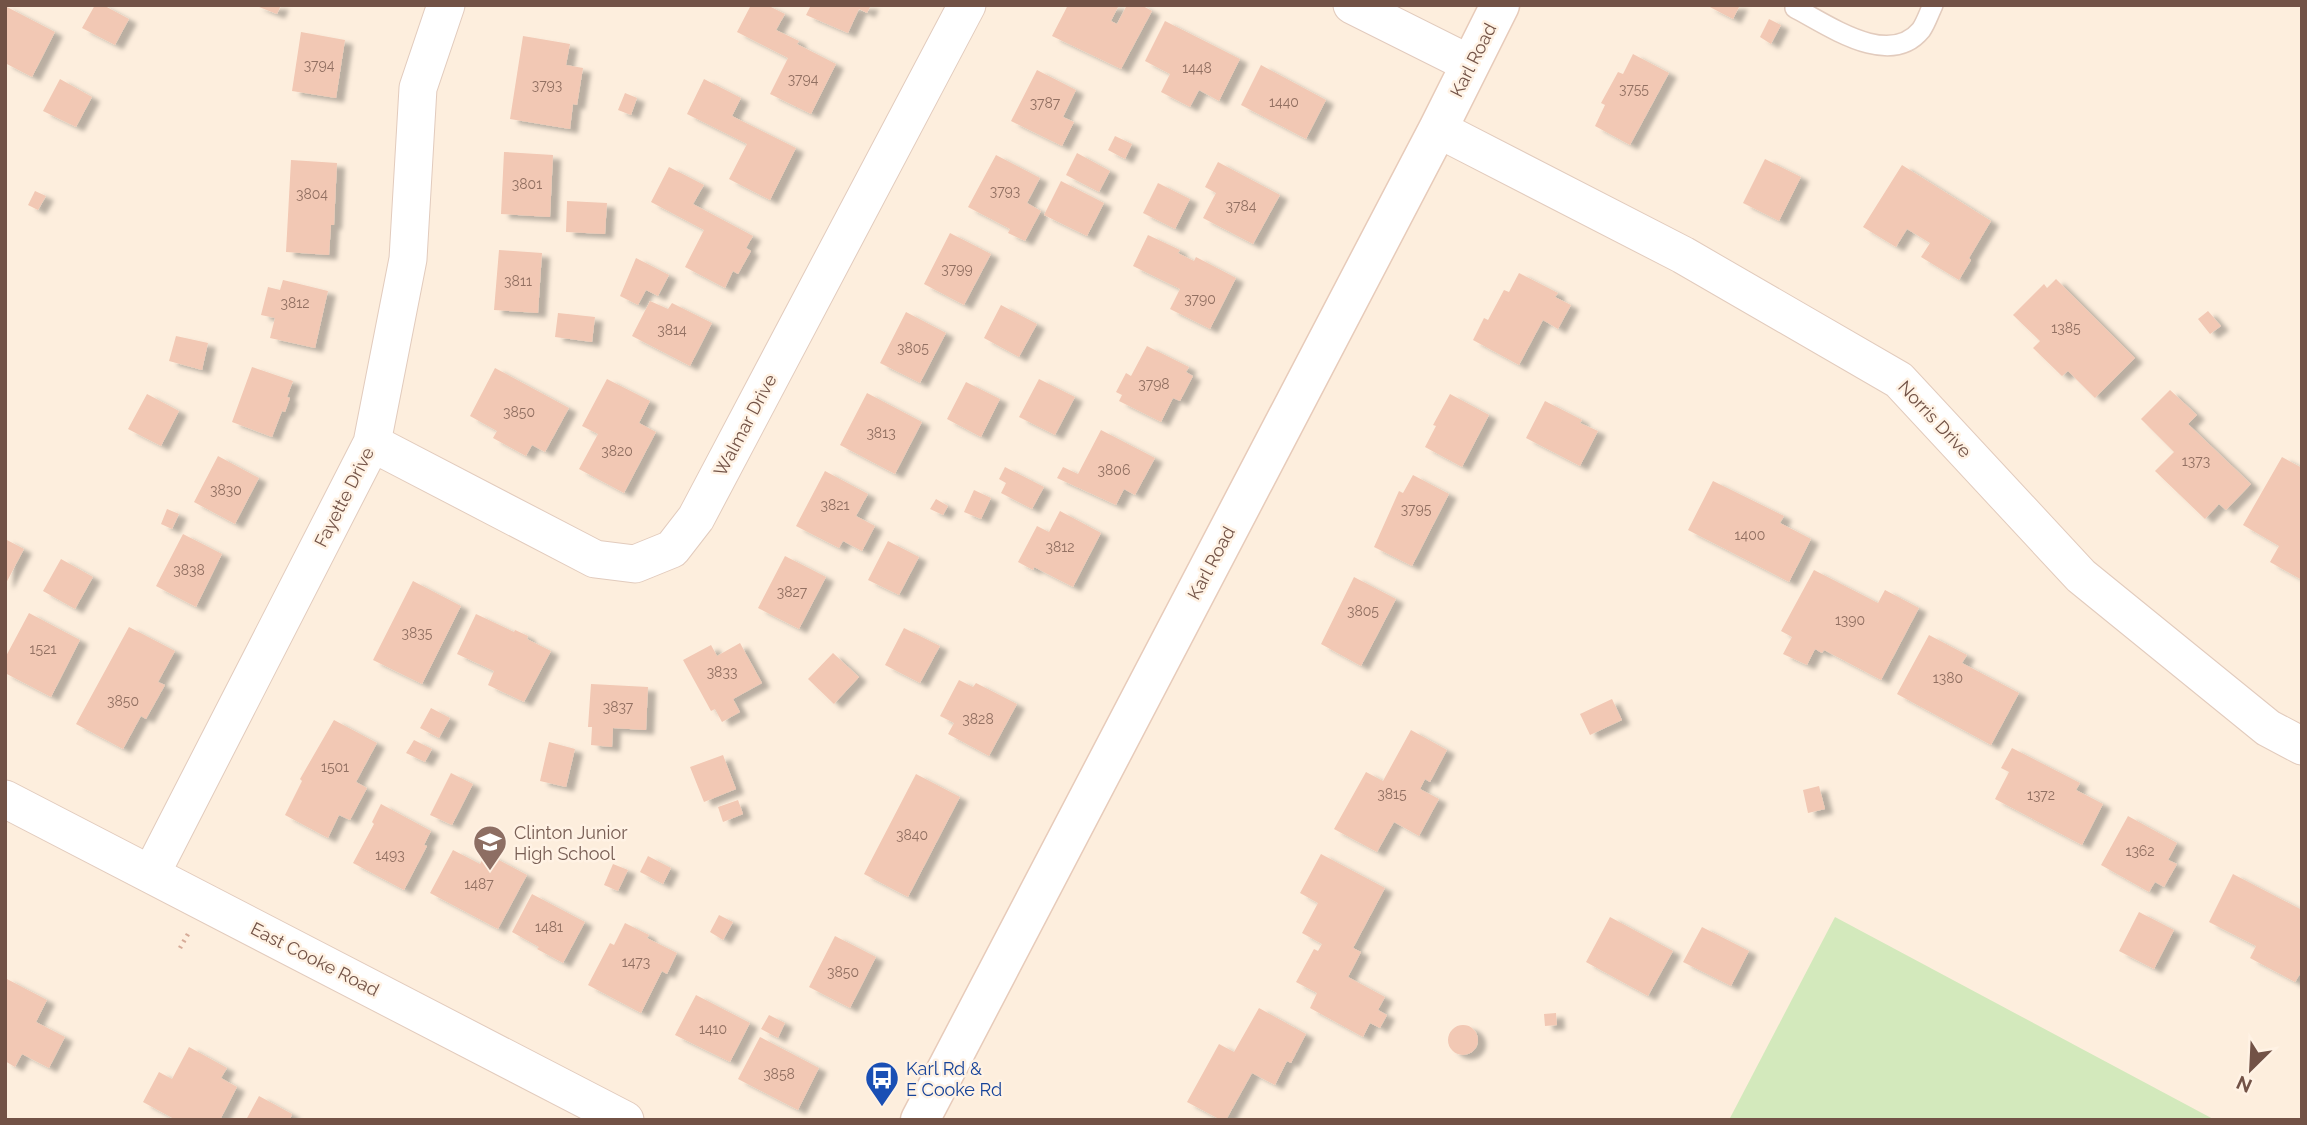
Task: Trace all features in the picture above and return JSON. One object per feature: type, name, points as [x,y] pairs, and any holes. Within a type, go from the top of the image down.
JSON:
[{"type":"main road","name":"Karl Road","points":[[920,1120],[1438,129],[1500,5]]},
{"type":"street","name":"Fayette Drive","points":[[152,874],[372,443],[408,259],[418,88],[446,5]]},
{"type":"street","name":"Walmar Drive","points":[[372,443],[596,559],[635,564],[672,549],[696,518],[967,5]]},
{"type":"street","points":[[1352,5],[1470,64]]},
{"type":"street","name":"Norris Drive","points":[[1438,129],[1683,255],[1899,380],[2081,576],[2267,729],[2302,746]]},
{"type":"street","name":"East Cooke Road","points":[[5,799],[625,1120]]},
{"type":"lane","points":[[1795,8],[1869,45],[1889,47],[1904,42],[1920,31],[1933,5]]},
{"type":"path","points":[[180,948],[190,930]]},
{"type":"green space","points":[[1835,917],[2215,1120],[1729,1120]]},
{"type":"building","points":[[95,5],[103,5],[129,19],[115,45],[82,28]]},
{"type":"building","points":[[254,5],[281,5],[277,14]]},
{"type":"building","points":[[751,5],[767,5],[785,14],[776,30],[836,64],[811,114],[770,94],[788,58],[737,32]]},
{"type":"building","points":[[811,5],[871,5],[867,13],[859,9],[848,33],[806,15]]},
{"type":"building","points":[[1068,5],[1119,5],[1111,21],[1117,24],[1127,5],[1141,5],[1152,11],[1121,69],[1052,36]]},
{"type":"building","points":[[1706,5],[1740,5],[1733,19]]},
{"type":"building","points":[[5,6],[55,32],[32,77],[5,63]]},
{"type":"building","points":[[1769,19],[1781,25],[1771,44],[1760,37]]},
{"type":"building","points":[[1165,21],[1240,59],[1219,101],[1199,90],[1190,107],[1161,92],[1170,74],[1145,61]]},
{"type":"building","points":[[301,32],[345,40],[336,98],[292,91]]},
{"type":"building","points":[[523,36],[570,44],[566,65],[583,68],[577,105],[573,104],[570,129],[510,119]]},
{"type":"building","points":[[1633,54],[1669,73],[1630,145],[1595,126],[1605,105],[1601,103],[1618,72],[1623,74]]},
{"type":"building","points":[[1261,65],[1326,100],[1306,139],[1241,105]]},
{"type":"building","points":[[1037,70],[1076,90],[1063,117],[1074,122],[1062,146],[1011,121]]},
{"type":"building","points":[[60,79],[92,97],[76,127],[43,111]]},
{"type":"building","points":[[704,79],[741,98],[732,116],[796,148],[770,200],[729,179],[747,144],[687,114]]},
{"type":"building","points":[[625,93],[637,98],[631,115],[618,110]]},
{"type":"building","points":[[1115,136],[1132,144],[1125,159],[1108,150]]},
{"type":"building","points":[[504,152],[553,155],[550,217],[501,214]]},
{"type":"building","points":[[1077,153],[1110,171],[1099,192],[1066,175]]},
{"type":"building","points":[[996,155],[1040,178],[1027,203],[1041,211],[1025,241],[1008,233],[1010,229],[968,207]]},
{"type":"building","points":[[1765,159],[1801,177],[1779,221],[1743,203]]},
{"type":"building","points":[[291,160],[337,163],[334,225],[331,225],[329,255],[286,252]]},
{"type":"building","points":[[1218,162],[1280,195],[1253,244],[1203,218],[1216,193],[1205,187]]},
{"type":"building","points":[[1902,165],[1991,221],[1959,280],[1921,257],[1930,243],[1907,229],[1896,247],[1863,227]]},
{"type":"building","points":[[669,167],[704,185],[693,204],[753,236],[746,248],[751,251],[738,274],[733,271],[725,288],[685,267],[704,230],[651,202]]},
{"type":"building","points":[[1061,181],[1104,203],[1087,236],[1044,215]]},
{"type":"building","points":[[1158,183],[1190,199],[1175,229],[1143,213]]},
{"type":"building","points":[[35,191],[46,196],[38,210],[28,205]]},
{"type":"building","points":[[567,201],[607,203],[605,234],[566,232]]},
{"type":"building","points":[[950,233],[991,254],[964,305],[924,284]]},
{"type":"building","points":[[1148,235],[1180,250],[1178,253],[1194,261],[1196,257],[1236,278],[1210,329],[1170,309],[1180,289],[1133,266]]},
{"type":"building","points":[[499,250],[542,253],[538,313],[494,310]]},
{"type":"building","points":[[636,258],[669,275],[658,296],[646,290],[638,305],[620,296]]},
{"type":"building","points":[[1519,273],[1558,293],[1555,297],[1571,305],[1558,329],[1543,320],[1519,365],[1473,340],[1484,318],[1488,320],[1504,290],[1509,292]]},
{"type":"building","points":[[2056,279],[2135,358],[2095,398],[2068,371],[2062,376],[2033,348],[2040,341],[2013,315],[2044,284],[2047,288]]},
{"type":"building","points":[[283,280],[328,291],[315,348],[270,338],[275,318],[261,315],[268,287],[280,290]]},
{"type":"building","points":[[650,301],[668,309],[672,303],[712,323],[690,366],[632,336]]},
{"type":"building","points":[[1001,305],[1037,324],[1019,357],[984,338]]},
{"type":"building","points":[[2208,311],[2221,326],[2210,334],[2198,319]]},
{"type":"building","points":[[906,312],[946,333],[920,383],[880,363]]},
{"type":"building","points":[[558,313],[595,317],[592,342],[555,337]]},
{"type":"building","points":[[176,336],[208,343],[202,370],[169,361]]},
{"type":"building","points":[[1147,346],[1189,367],[1186,372],[1193,376],[1180,401],[1173,398],[1161,422],[1119,401],[1122,395],[1116,392],[1126,373],[1131,376]]},
{"type":"building","points":[[252,367],[293,381],[285,412],[282,411],[272,437],[232,422]]},
{"type":"building","points":[[495,368],[569,408],[545,452],[532,445],[526,456],[493,438],[497,431],[470,416]]},
{"type":"building","points":[[607,379],[650,401],[639,423],[656,432],[624,493],[579,469],[598,434],[582,426]]},
{"type":"building","points":[[1039,379],[1075,397],[1055,435],[1019,417]]},
{"type":"building","points":[[966,382],[1000,399],[981,437],[947,419]]},
{"type":"building","points":[[2170,390],[2197,415],[2188,424],[2251,484],[2226,510],[2219,504],[2205,519],[2155,471],[2174,452],[2141,419]]},
{"type":"building","points":[[867,393],[922,422],[895,474],[840,445]]},
{"type":"building","points":[[147,394],[179,411],[161,446],[128,429]]},
{"type":"building","points":[[1450,394],[1489,415],[1462,467],[1425,447],[1436,426],[1433,425]]},
{"type":"building","points":[[1545,401],[1598,431],[1580,466],[1526,438]]},
{"type":"building","points":[[1101,430],[1155,458],[1135,495],[1124,489],[1116,505],[1057,478],[1063,467],[1078,474]]},
{"type":"building","points":[[218,456],[259,478],[235,524],[194,502]]},
{"type":"building","points":[[2282,457],[2302,468],[2302,580],[2270,562],[2279,546],[2243,525]]},
{"type":"building","points":[[1005,467],[1044,487],[1032,509],[1001,493],[1006,483],[999,479]]},
{"type":"building","points":[[825,471],[868,494],[856,516],[875,526],[862,551],[843,541],[839,548],[796,526]]},
{"type":"building","points":[[1413,475],[1449,494],[1412,566],[1374,547],[1399,491],[1403,493]]},
{"type":"building","points":[[1713,481],[1784,516],[1780,523],[1811,539],[1789,582],[1688,530]]},
{"type":"building","points":[[974,490],[991,498],[981,519],[964,512]]},
{"type":"building","points":[[936,499],[948,506],[943,515],[930,509]]},
{"type":"building","points":[[167,509],[179,514],[172,529],[161,524]]},
{"type":"building","points":[[1060,511],[1101,533],[1073,587],[1018,562],[1037,526],[1049,532]]},
{"type":"building","points":[[183,534],[222,554],[196,607],[156,586]]},
{"type":"building","points":[[5,539],[24,549],[5,585]]},
{"type":"building","points":[[888,541],[919,557],[899,595],[868,580]]},
{"type":"building","points":[[785,556],[826,577],[799,629],[758,608]]},
{"type":"building","points":[[61,559],[93,577],[75,609],[43,591]]},
{"type":"building","points":[[1814,570],[1878,603],[1885,590],[1919,608],[1881,680],[1824,650],[1822,653],[1815,649],[1807,665],[1783,654],[1792,637],[1781,631]]},
{"type":"building","points":[[1354,577],[1396,599],[1361,666],[1321,644]]},
{"type":"building","points":[[413,581],[461,606],[422,684],[373,660]]},
{"type":"building","points":[[29,613],[80,640],[51,697],[5,673],[5,658]]},
{"type":"building","points":[[476,614],[528,636],[527,639],[551,651],[524,702],[488,685],[494,671],[457,654]]},
{"type":"building","points":[[129,627],[175,651],[158,682],[165,685],[146,719],[141,716],[123,749],[76,724]]},
{"type":"building","points":[[904,628],[940,646],[920,683],[885,665]]},
{"type":"building","points":[[1929,635],[1967,655],[1962,663],[2019,693],[1991,745],[1897,694]]},
{"type":"building","points":[[740,643],[762,683],[733,699],[740,712],[722,722],[715,709],[711,711],[683,660],[711,645],[717,656]]},
{"type":"building","points":[[833,653],[859,677],[834,704],[808,679]]},
{"type":"building","points":[[959,680],[973,687],[976,683],[1017,704],[989,756],[948,734],[954,723],[940,716]]},
{"type":"building","points":[[591,684],[648,687],[646,730],[613,728],[612,747],[591,745],[592,727],[588,727]]},
{"type":"building","points":[[1612,699],[1622,720],[1590,735],[1580,714]]},
{"type":"building","points":[[431,708],[450,718],[439,738],[420,728]]},
{"type":"building","points":[[334,720],[377,743],[356,782],[367,788],[350,820],[339,815],[328,838],[285,815],[302,781],[300,779]]},
{"type":"building","points":[[1411,730],[1447,750],[1430,782],[1425,779],[1420,789],[1439,799],[1419,836],[1394,822],[1377,852],[1334,829],[1366,772],[1383,781]]},
{"type":"building","points":[[414,740],[432,749],[425,762],[406,753]]},
{"type":"building","points":[[549,742],[575,749],[566,787],[540,781]]},
{"type":"building","points":[[2012,748],[2080,783],[2076,790],[2103,804],[2082,845],[1995,799],[2009,772],[2001,768]]},
{"type":"building","points":[[723,755],[736,789],[704,802],[690,767]]},
{"type":"building","points":[[451,773],[473,784],[452,825],[430,815]]},
{"type":"building","points":[[916,774],[960,797],[908,897],[864,874]]},
{"type":"building","points":[[1819,786],[1825,809],[1808,813],[1803,790]]},
{"type":"building","points":[[738,800],[743,814],[723,822],[718,807]]},
{"type":"building","points":[[381,804],[431,831],[424,845],[427,846],[404,890],[353,863],[374,824],[372,822]]},
{"type":"building","points":[[2128,816],[2177,843],[2168,860],[2177,864],[2164,887],[2155,882],[2149,892],[2101,865]]},
{"type":"building","points":[[453,850],[480,864],[486,853],[527,875],[498,929],[430,893]]},
{"type":"building","points":[[1321,854],[1385,888],[1353,948],[1361,952],[1348,977],[1385,997],[1378,1010],[1387,1015],[1380,1028],[1370,1023],[1363,1037],[1310,1008],[1317,993],[1296,982],[1314,949],[1318,951],[1322,944],[1302,933],[1318,903],[1300,893]]},
{"type":"building","points":[[648,856],[671,868],[663,884],[640,872]]},
{"type":"building","points":[[613,864],[628,870],[618,891],[604,885]]},
{"type":"building","points":[[2233,874],[2302,910],[2302,971],[2295,982],[2250,958],[2256,946],[2209,922]]},
{"type":"building","points":[[532,894],[585,922],[563,963],[512,932]]},
{"type":"building","points":[[2139,912],[2174,930],[2154,969],[2119,951]]},
{"type":"building","points":[[719,915],[733,922],[723,940],[710,932]]},
{"type":"building","points":[[1610,917],[1673,951],[1648,996],[1586,962]]},
{"type":"building","points":[[625,923],[677,953],[667,974],[662,971],[641,1013],[588,985],[610,943],[614,945]]},
{"type":"building","points":[[1702,927],[1749,951],[1731,986],[1683,962]]},
{"type":"building","points":[[835,936],[876,957],[850,1008],[809,987]]},
{"type":"building","points":[[5,978],[47,1000],[36,1022],[65,1037],[49,1068],[22,1054],[15,1067],[5,1061]]},
{"type":"building","points":[[696,995],[750,1023],[730,1062],[675,1035]]},
{"type":"building","points":[[1259,1008],[1306,1034],[1291,1063],[1287,1061],[1275,1085],[1252,1073],[1226,1120],[1187,1102],[1219,1044],[1234,1052]]},
{"type":"building","points":[[1556,1013],[1557,1025],[1545,1026],[1544,1014]]},
{"type":"building","points":[[769,1015],[785,1023],[778,1038],[761,1029]]},
{"type":"building","points":[[1463,1025],[1474,1029],[1478,1040],[1474,1051],[1463,1055],[1452,1051],[1448,1040],[1452,1029]]},
{"type":"building","points":[[760,1037],[819,1068],[798,1110],[738,1079]]},
{"type":"building","points":[[189,1047],[227,1068],[221,1078],[237,1087],[220,1120],[176,1120],[143,1102],[159,1072],[172,1079]]},
{"type":"building","points":[[259,1096],[292,1114],[290,1120],[246,1120]]},
{"type":"place","name":"Clinton Junior High School","points":[[490,872]]},
{"type":"place","name":"Karl Rd & E Cooke Rd","points":[[882,1108]]}]
